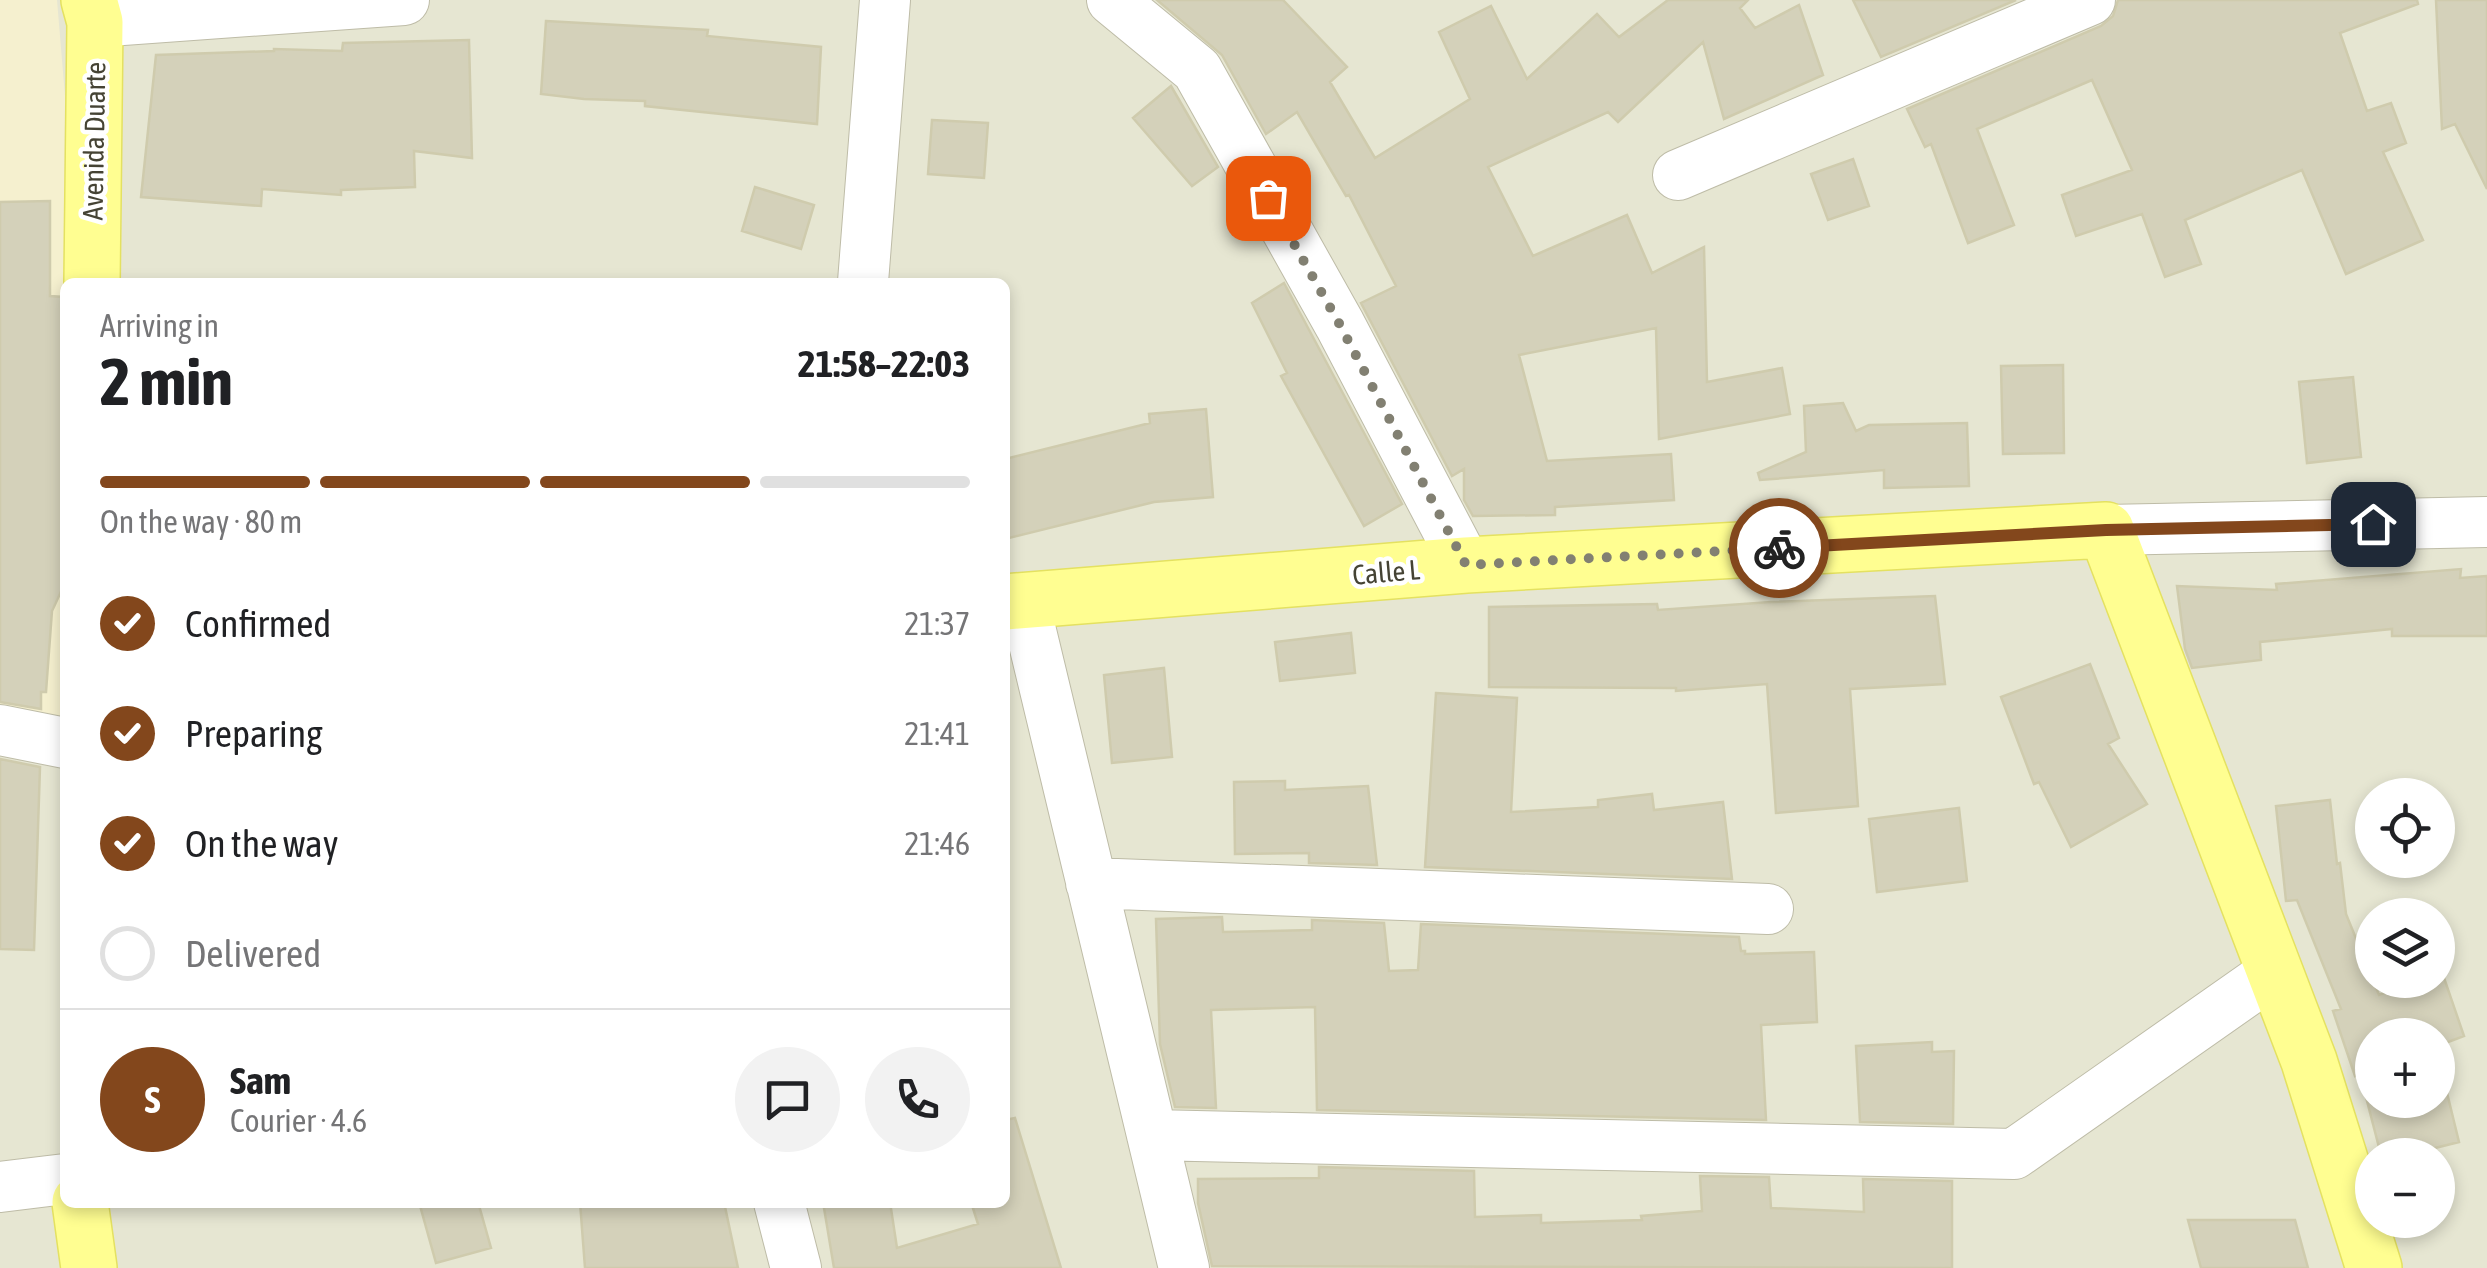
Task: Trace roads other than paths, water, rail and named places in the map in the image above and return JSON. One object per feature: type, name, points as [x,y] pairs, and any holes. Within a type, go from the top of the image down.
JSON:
[{"type":"main road","name":"Avenida Duarte","points":[[92,11],[92,278]]},
{"type":"main road","name":"Calle L","points":[[1014,602],[1466,565],[2106,530]]},
{"type":"main road","points":[[2106,530],[2309,1061],[2374,1268]]},
{"type":"main road","points":[[81,1208],[89,1268]]},
{"type":"street","points":[[92,11],[404,0]]},
{"type":"street","points":[[862,278],[885,0]]},
{"type":"street","points":[[1112,0],[1197,70],[1340,325],[1466,565]]},
{"type":"street","points":[[1678,175],[2090,0]]},
{"type":"street","name":"Calle L","points":[[2106,530],[2487,522]]},
{"type":"street","points":[[1014,602],[1091,883],[1184,1268]]},
{"type":"street","points":[[0,730],[60,742]]},
{"type":"street","points":[[1091,883],[1768,908]]},
{"type":"street","points":[[1152,1136],[2014,1154],[2276,972]]},
{"type":"street","points":[[0,1187],[60,1180]]},
{"type":"street","points":[[781,1208],[796,1268]]}]
